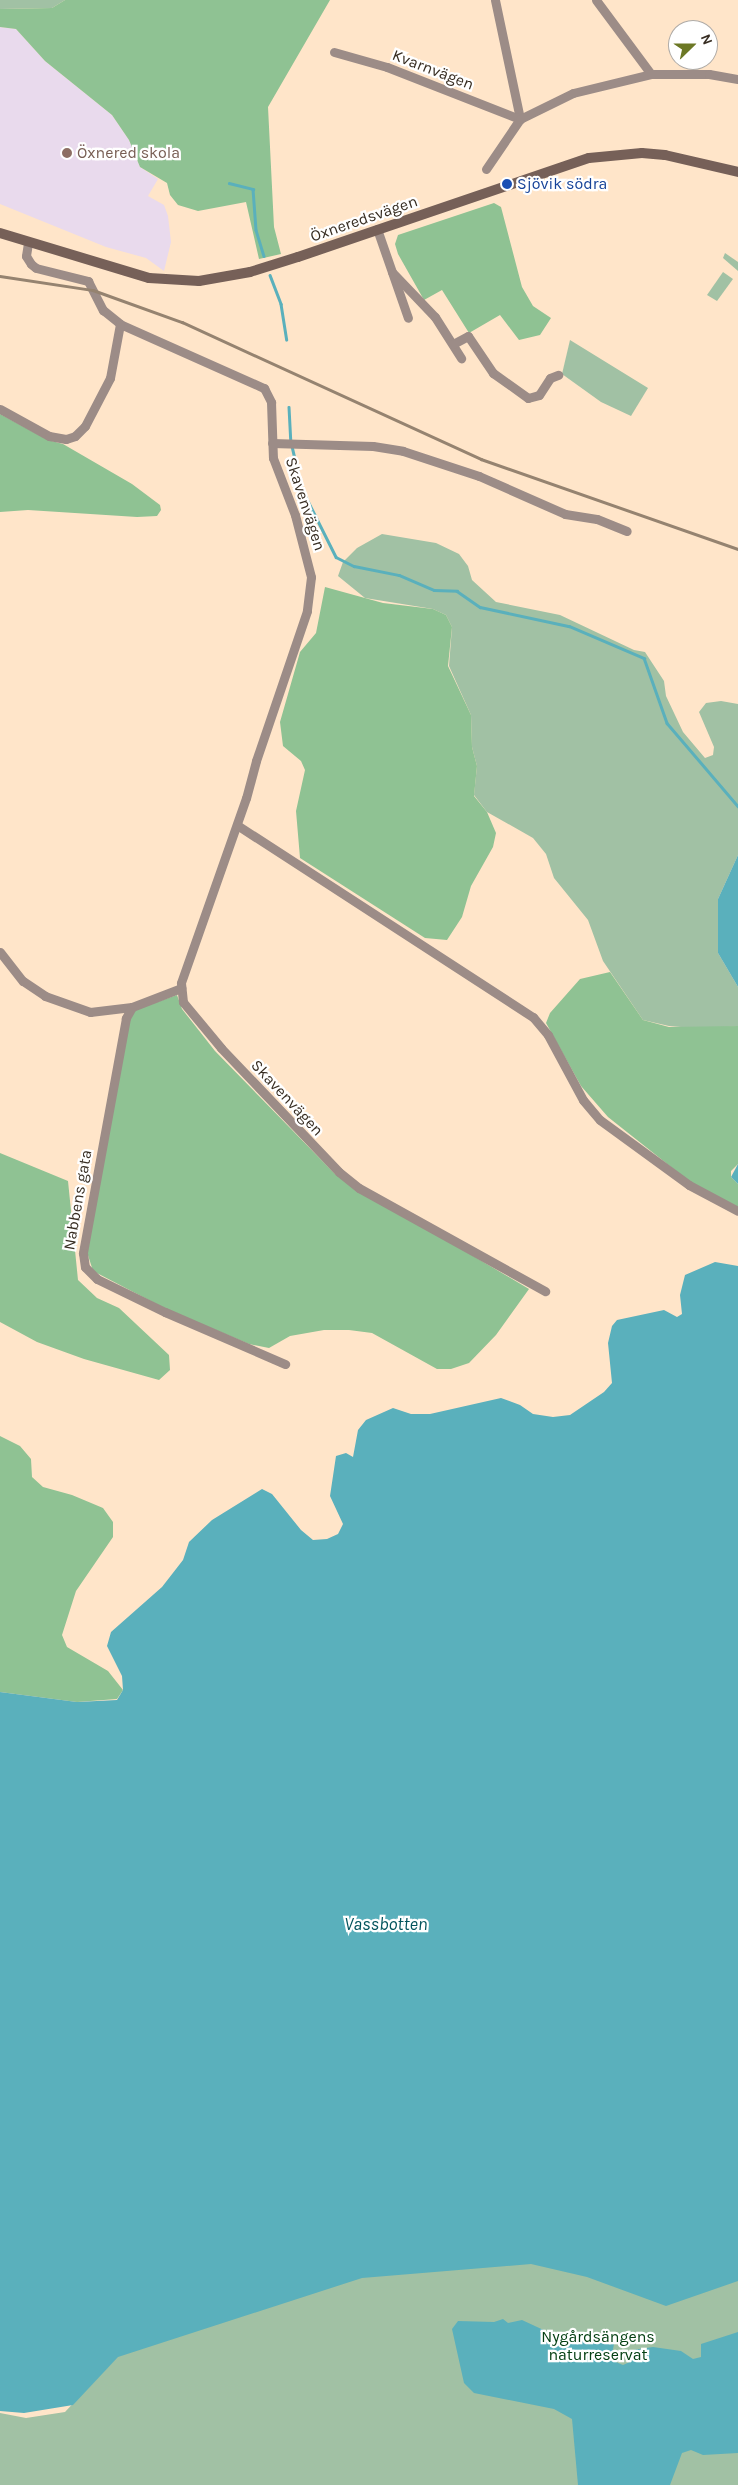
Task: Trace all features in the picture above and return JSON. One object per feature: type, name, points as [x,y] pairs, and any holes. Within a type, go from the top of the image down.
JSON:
[{"type":"street","points":[[495,0],[520,119]]},
{"type":"street","points":[[596,0],[651,74]]},
{"type":"street","name":"Kvarnvägen","points":[[334,52],[386,67],[520,119]]},
{"type":"street","points":[[486,169],[520,119],[574,93],[651,74],[710,74],[738,79]]},
{"type":"street","name":"Öxneredsvägen","points":[[0,233],[28,243],[150,278],[191,282],[250,272],[589,158],[642,153],[665,155],[738,172]]},
{"type":"street","points":[[377,229],[408,318]]},
{"type":"street","name":"Skavenvägen","points":[[28,243],[26,256],[31,264],[36,268],[88,281],[103,310],[120,324],[264,388],[271,402],[272,443],[277,471],[287,490],[304,547],[311,590],[237,825],[180,988],[183,1002],[190,1012],[339,1172],[359,1188],[545,1291]]},
{"type":"street","points":[[392,272],[435,317],[461,358]]},
{"type":"street","points":[[0,409],[49,436],[66,439],[75,436],[86,426],[110,378],[120,324]]},
{"type":"street","points":[[452,344],[468,336],[493,373],[528,398],[539,395],[550,378],[558,375]]},
{"type":"street","points":[[272,443],[373,446],[403,451],[479,476],[565,514],[597,519],[627,531]]},
{"type":"street","points":[[237,825],[533,1016],[548,1035],[577,1090],[592,1113],[689,1185],[738,1211]]},
{"type":"street","points":[[0,952],[23,981],[45,996],[90,1012],[132,1007],[180,988]]},
{"type":"street","name":"Nabbens gata","points":[[132,1007],[126,1018],[83,1254],[85,1267],[93,1276],[165,1312],[285,1364]]},
{"type":"shaded area","name":"Öxnered skola","points":[[0,27],[16,29],[45,61],[112,115],[129,140],[140,167],[158,179],[148,196],[164,205],[168,216],[171,242],[164,271],[146,258],[106,247],[0,204]]},
{"type":"green space","points":[[0,0],[65,0],[52,8],[0,9]]},
{"type":"green space","points":[[65,0],[330,0],[268,107],[274,227],[281,254],[259,259],[246,202],[198,211],[178,205],[170,195],[167,183],[140,167],[129,140],[112,115],[45,61],[16,29],[0,27],[0,9],[52,8]]},
{"type":"green space","points":[[494,203],[501,207],[522,287],[533,306],[551,318],[540,335],[519,340],[500,315],[469,333],[442,290],[424,300],[398,254],[395,244],[398,235]]},
{"type":"green space","points":[[725,253],[738,262],[738,271],[723,258]]},
{"type":"green space","points":[[723,272],[733,279],[717,301],[707,295]]},
{"type":"green space","points":[[570,340],[648,388],[631,416],[601,402],[562,374]]},
{"type":"green space","points":[[0,414],[48,440],[63,444],[132,484],[160,505],[161,510],[157,516],[137,517],[28,510],[0,512]]},
{"type":"green space","points":[[382,534],[436,543],[459,554],[468,566],[472,580],[496,602],[560,615],[634,650],[645,652],[664,681],[666,696],[683,732],[705,758],[713,755],[714,747],[699,712],[706,703],[721,701],[738,704],[738,855],[718,899],[718,953],[738,987],[738,1026],[705,1029],[669,1026],[643,1020],[603,961],[588,920],[554,878],[546,854],[533,838],[487,812],[474,795],[477,766],[472,747],[471,715],[449,666],[452,627],[446,615],[433,609],[365,598],[338,576],[343,562],[357,548]]},
{"type":"green space","points":[[325,587],[383,603],[433,609],[446,615],[452,627],[448,666],[471,715],[472,747],[477,766],[474,796],[487,812],[496,833],[493,847],[471,886],[462,917],[447,940],[425,938],[300,858],[296,811],[305,770],[301,761],[283,746],[280,722],[300,652],[316,633]]},
{"type":"green space","points":[[610,972],[643,1020],[669,1027],[738,1026],[738,1164],[731,1171],[731,1177],[738,1184],[738,1208],[690,1182],[608,1117],[581,1086],[546,1023],[550,1013],[580,979]]},
{"type":"green space","points":[[177,995],[182,1009],[215,1051],[336,1175],[529,1289],[496,1335],[469,1363],[451,1369],[437,1369],[372,1333],[349,1330],[324,1330],[290,1336],[269,1348],[249,1344],[166,1309],[93,1271],[87,1252],[130,1020],[135,1010]]},
{"type":"green space","points":[[0,1153],[68,1181],[78,1280],[97,1298],[119,1308],[169,1355],[170,1370],[159,1380],[84,1359],[37,1342],[0,1322]]},
{"type":"green space","points":[[0,1436],[20,1446],[31,1459],[32,1477],[43,1487],[72,1495],[103,1508],[113,1522],[113,1537],[76,1591],[62,1635],[67,1647],[108,1671],[123,1690],[117,1699],[77,1702],[0,1692]]},
{"type":"green space","name":"Nygårdsängens naturreservat","points":[[738,2175],[738,2485],[0,2485],[0,2413],[26,2418],[65,2412],[119,2355],[113,2326]]},
{"type":"water","points":[[738,855],[738,987],[718,953],[718,899]]},
{"type":"water","points":[[738,1164],[738,1184],[731,1177]]},
{"type":"water","name":"Vassbotten","points":[[715,1262],[738,1266],[738,2281],[666,2306],[587,2277],[531,2264],[362,2278],[118,2357],[73,2405],[24,2413],[0,2411],[0,1692],[77,1702],[117,1700],[123,1690],[122,1676],[107,1646],[111,1632],[162,1587],[183,1560],[189,1542],[212,1520],[262,1489],[272,1494],[301,1530],[313,1540],[327,1539],[338,1534],[343,1524],[330,1496],[336,1456],[346,1453],[353,1457],[358,1430],[366,1420],[393,1408],[411,1414],[430,1414],[501,1398],[520,1405],[533,1414],[553,1417],[570,1415],[604,1392],[612,1383],[608,1343],[612,1326],[617,1320],[664,1310],[677,1317],[682,1314],[680,1295],[685,1275]]},
{"type":"water","points":[[503,2319],[508,2323],[522,2320],[550,2333],[614,2344],[611,2360],[623,2365],[632,2361],[633,2350],[653,2347],[681,2351],[693,2359],[701,2357],[701,2344],[738,2332],[738,2453],[703,2455],[691,2450],[682,2453],[670,2485],[578,2485],[572,2419],[554,2409],[474,2393],[464,2383],[452,2329],[458,2321],[494,2322]]},
{"type":"waterway","points":[[229,183],[253,189],[256,230],[264,256]]},
{"type":"waterway","points":[[270,275],[281,304],[287,340]]},
{"type":"waterway","points":[[289,407],[291,441]]},
{"type":"waterway","points":[[292,446],[302,489],[336,557],[354,566],[399,575],[434,590],[457,591],[480,607],[569,626],[644,658],[667,723],[738,806]]},
{"type":"railway","points":[[0,276],[93,290],[182,322],[481,459],[738,549]]},
{"type":"place","name":"Öxnered skola","points":[[67,153]]},
{"type":"place","name":"Sjövik södra","points":[[507,184]]}]
